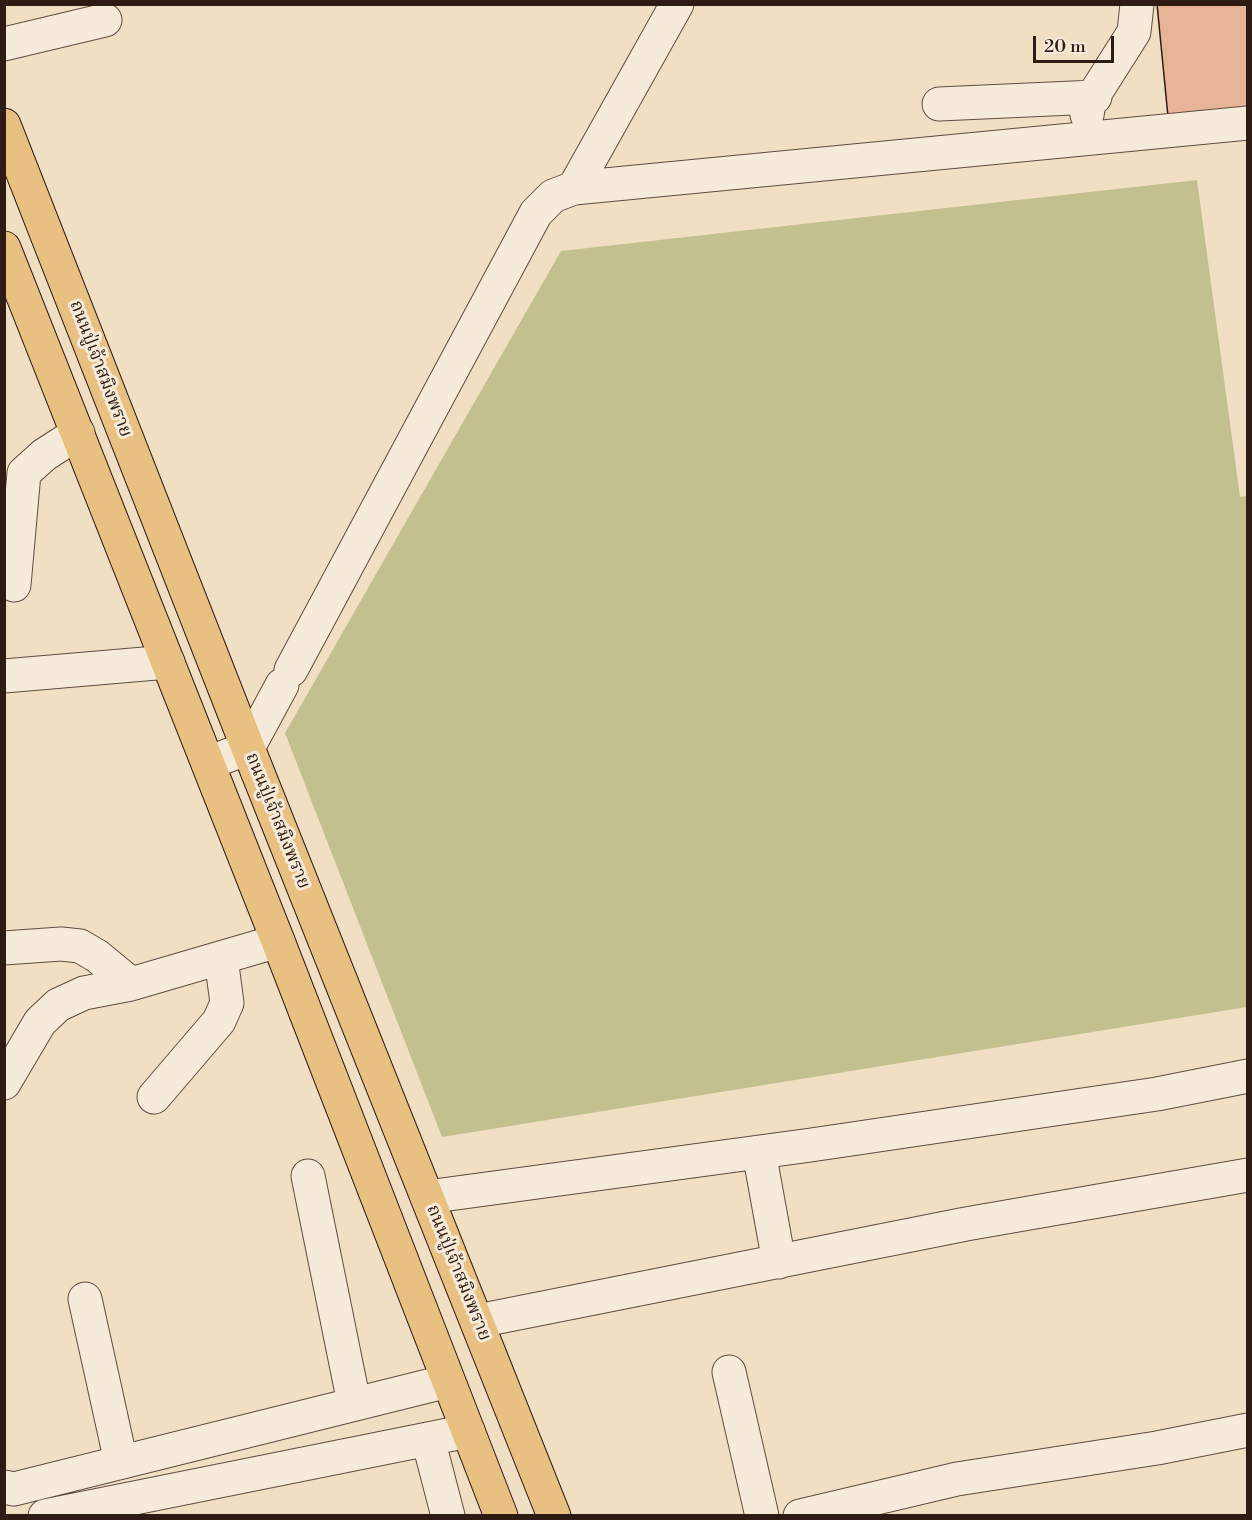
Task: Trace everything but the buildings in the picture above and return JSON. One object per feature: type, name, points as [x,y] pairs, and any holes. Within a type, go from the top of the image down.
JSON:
[{"type":"main road","name":"ถนนปู่เจ้าสมิงพราย","points":[[4,125],[248,748],[554,1515]]},
{"type":"main road","points":[[4,248],[278,941],[501,1515]]},
{"type":"street","points":[[574,188],[678,4]]},
{"type":"street","points":[[1090,139],[1087,112],[1089,103],[1095,97],[1134,32],[1137,4]]},
{"type":"street","points":[[4,44],[105,20]]},
{"type":"street","points":[[939,104],[1095,97]]},
{"type":"street","points":[[208,763],[248,748],[536,213],[553,196],[574,188],[1248,123]]},
{"type":"street","points":[[14,585],[13,500],[24,473],[31,465],[78,433]]},
{"type":"street","points":[[4,676],[168,662]]},
{"type":"street","points":[[4,1083],[40,1022],[58,1005],[84,993],[131,984],[278,941]]},
{"type":"street","points":[[4,948],[61,944],[80,946],[97,956],[131,984]]},
{"type":"street","points":[[154,1097],[219,1021],[226,1003],[221,958]]},
{"type":"street","points":[[427,1197],[759,1152],[1145,1095],[1248,1076]]},
{"type":"street","points":[[759,1152],[779,1262]]},
{"type":"street","points":[[478,1321],[966,1224],[1248,1174]]},
{"type":"street","points":[[308,1176],[354,1403]]},
{"type":"street","points":[[85,1299],[121,1462]]},
{"type":"street","points":[[729,1372],[762,1515]]},
{"type":"street","points":[[4,1487],[14,1489],[448,1381]]},
{"type":"street","points":[[800,1515],[957,1479],[1157,1448],[1248,1430]]},
{"type":"street","points":[[45,1515],[468,1431]]},
{"type":"street","points":[[428,1440],[448,1515]]},
{"type":"shaded area","points":[[1197,180],[1240,497],[1247,496],[1247,1007],[442,1137],[285,733],[561,251]]}]
